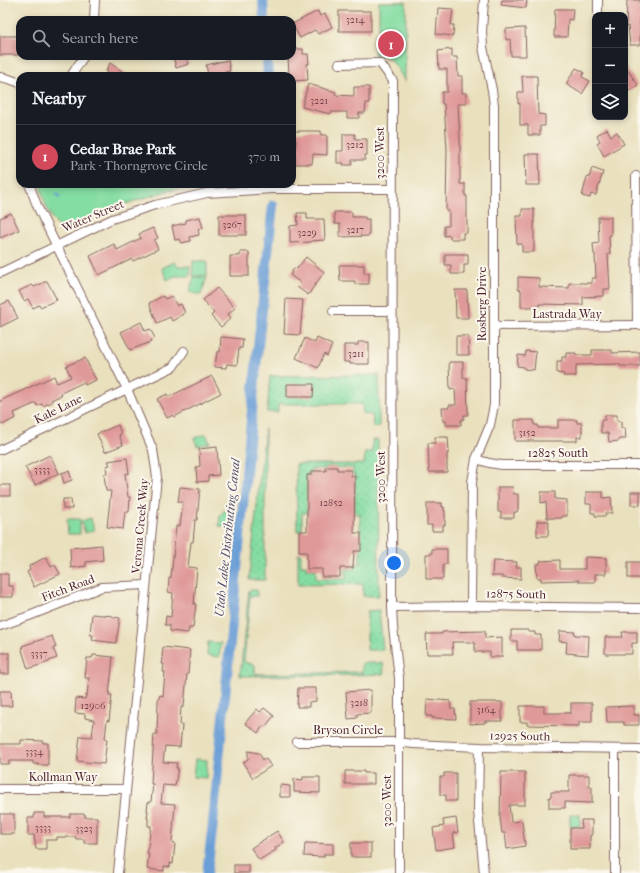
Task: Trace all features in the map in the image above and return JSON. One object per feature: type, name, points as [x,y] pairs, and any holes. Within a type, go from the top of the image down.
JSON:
[{"type":"street","points":[[94,16],[95,0]]},
{"type":"street","name":"Rosberg Drive","points":[[471,606],[472,482],[476,459],[490,425],[494,405],[494,105],[483,47],[482,31],[484,0]]},
{"type":"street","points":[[598,0],[598,12]]},
{"type":"street","points":[[74,72],[81,60]]},
{"type":"street","name":"3200 West","points":[[339,64],[380,64],[393,81],[392,607],[399,678],[399,873]]},
{"type":"street","points":[[0,77],[16,82]]},
{"type":"street","points":[[636,176],[638,325]]},
{"type":"street","name":"Verona Creek Way","points":[[30,188],[56,246],[127,389],[153,450],[157,477],[125,789],[118,873]]},
{"type":"street","name":"Water Street","points":[[0,273],[112,219],[155,204],[207,193],[272,189],[392,189]]},
{"type":"street","points":[[333,311],[392,311]]},
{"type":"street","name":"Lastrada Way","points":[[495,326],[638,325]]},
{"type":"street","name":"Kale Lane","points":[[0,450],[173,367],[184,351]]},
{"type":"street","name":"12825 South","points":[[476,459],[489,464],[502,465],[640,465]]},
{"type":"street","name":"Fitch Road","points":[[0,626],[102,587],[146,586]]},
{"type":"street","name":"12875 South","points":[[392,607],[471,606],[640,608]]},
{"type":"street","name":"Bryson Circle","points":[[297,742],[399,742]]},
{"type":"street","name":"12925 South","points":[[399,742],[479,747],[640,749]]},
{"type":"street","points":[[479,747],[478,811],[484,873]]},
{"type":"street","points":[[615,749],[615,873]]},
{"type":"street","name":"Kollman Way","points":[[0,789],[125,789]]},
{"type":"green space","points":[[379,2],[406,2],[405,82],[397,67],[389,59],[374,54],[379,34]]},
{"type":"green space","points":[[41,188],[184,188],[167,191],[119,206],[69,229],[60,229],[47,208]]},
{"type":"green space","points":[[193,261],[207,261],[207,276],[193,276]]},
{"type":"green space","points":[[175,262],[177,266],[190,266],[190,276],[175,276],[167,280],[162,268]]},
{"type":"green space","points":[[194,277],[207,277],[201,295],[189,292]]},
{"type":"green space","points":[[379,375],[379,427],[373,427],[372,415],[363,414],[362,404],[278,404],[278,412],[267,412],[270,376]]},
{"type":"green space","points":[[265,428],[265,580],[249,580]]},
{"type":"green space","points":[[206,434],[210,443],[197,446],[194,438]]},
{"type":"green space","points":[[372,440],[378,440],[379,596],[363,596],[363,584],[298,585],[298,554],[301,554],[301,565],[306,565],[306,569],[316,569],[316,579],[346,579],[346,569],[355,569],[355,564],[360,564],[360,514],[355,514],[355,475],[353,475],[353,468],[326,467],[326,469],[311,469],[311,474],[307,474],[307,513],[302,513],[302,531],[297,531],[296,464],[364,464],[365,452],[372,452]]},
{"type":"green space","points":[[225,510],[234,512],[232,527],[219,526],[220,515]]},
{"type":"green space","points":[[91,518],[94,530],[85,533],[81,521]]},
{"type":"green space","points":[[67,519],[80,519],[80,534],[68,534]]},
{"type":"green space","points":[[249,590],[257,590],[257,596],[250,596],[244,662],[255,665],[255,674],[361,672],[361,675],[240,676]]},
{"type":"green space","points":[[379,610],[383,650],[367,650],[367,611]]},
{"type":"green space","points":[[208,642],[221,643],[219,657],[207,655]]},
{"type":"green space","points":[[362,663],[383,663],[384,674],[362,675]]},
{"type":"green space","points":[[195,759],[207,760],[206,778],[193,777]]},
{"type":"green space","points":[[570,815],[580,815],[580,826],[570,826]]},
{"type":"building","points":[[502,0],[527,0],[526,8],[501,5]]},
{"type":"building","points":[[627,0],[640,0],[640,45],[630,45],[628,12],[627,12]]},
{"type":"building","points":[[438,8],[453,9],[451,25],[454,25],[453,36],[436,34]]},
{"type":"building","points":[[555,9],[573,9],[572,20],[568,19],[567,37],[554,37]]},
{"type":"building","points":[[318,11],[320,16],[325,14],[332,27],[318,34],[315,30],[300,38],[296,31],[296,22]]},
{"type":"building","points":[[339,11],[371,11],[371,31],[339,31]]},
{"type":"building","points":[[525,28],[526,56],[511,56],[510,39],[506,40],[506,29]]},
{"type":"building","points":[[0,36],[16,36],[16,55],[0,55]]},
{"type":"building","points":[[296,49],[303,49],[303,54],[308,54],[308,80],[296,81],[296,72],[289,72],[288,60],[296,60]]},
{"type":"building","points":[[452,49],[452,57],[457,57],[458,76],[462,76],[462,93],[466,93],[466,104],[458,104],[460,184],[465,184],[465,196],[467,196],[467,233],[463,233],[463,239],[450,239],[450,235],[444,236],[444,226],[449,226],[449,211],[446,211],[447,149],[444,104],[442,104],[442,92],[447,92],[447,69],[439,69],[438,51]]},
{"type":"building","points":[[174,60],[188,60],[189,64],[176,68]]},
{"type":"building","points":[[228,60],[230,71],[207,72],[206,65]]},
{"type":"building","points":[[110,63],[123,72],[108,72],[106,71]]},
{"type":"building","points":[[576,68],[584,72],[582,77],[590,81],[582,94],[566,84]]},
{"type":"building","points":[[628,70],[638,85],[629,91],[628,90]]},
{"type":"building","points":[[522,76],[537,76],[538,114],[545,115],[545,126],[540,126],[540,135],[528,135],[528,125],[520,125],[520,103],[518,104],[518,92],[523,92]]},
{"type":"building","points":[[308,84],[336,92],[335,95],[354,96],[354,87],[369,87],[369,103],[366,103],[365,113],[359,113],[359,118],[347,118],[347,112],[331,112],[330,114],[302,107]]},
{"type":"building","points":[[607,129],[611,136],[617,132],[624,144],[604,156],[597,143],[600,141],[597,135]]},
{"type":"building","points":[[296,131],[321,131],[321,135],[327,135],[327,155],[313,154],[312,164],[296,164]]},
{"type":"building","points":[[343,134],[355,134],[355,139],[367,139],[367,155],[365,155],[365,160],[352,160],[352,165],[337,163],[337,151],[343,151]]},
{"type":"building","points":[[525,154],[539,154],[540,185],[526,185]]},
{"type":"building","points":[[592,168],[603,172],[596,195],[591,194],[590,198],[582,196],[587,177],[589,178]]},
{"type":"building","points":[[522,209],[534,209],[534,252],[522,252],[522,244],[517,244],[516,216],[522,216]]},
{"type":"building","points":[[334,212],[352,212],[352,217],[365,217],[365,219],[369,219],[369,236],[340,237],[340,224],[335,224]]},
{"type":"building","points":[[11,213],[19,230],[0,238],[0,218]]},
{"type":"building","points":[[297,213],[307,213],[307,219],[324,219],[325,240],[290,243],[290,226],[298,225]]},
{"type":"building","points":[[219,215],[246,215],[246,235],[219,235]]},
{"type":"building","points":[[200,217],[203,228],[198,229],[199,235],[190,237],[191,241],[181,243],[180,239],[175,240],[172,226],[186,223],[186,220]]},
{"type":"building","points":[[598,217],[611,217],[611,235],[609,236],[610,254],[608,254],[610,289],[604,289],[604,296],[583,297],[583,305],[539,304],[539,307],[521,307],[521,290],[518,289],[518,277],[539,278],[539,287],[569,288],[569,283],[592,283],[592,278],[596,278],[593,244],[599,243]]},
{"type":"building","points":[[153,228],[158,238],[154,240],[158,249],[133,261],[132,259],[99,275],[90,256],[114,244],[117,250],[141,238],[139,234]]},
{"type":"building","points":[[240,252],[249,252],[249,276],[230,276],[230,256],[240,256]]},
{"type":"building","points":[[445,254],[468,254],[468,265],[464,265],[464,274],[451,274],[451,265],[445,265]]},
{"type":"building","points":[[306,257],[324,272],[308,295],[297,287],[301,283],[290,275],[295,267],[297,269]]},
{"type":"building","points":[[339,265],[364,265],[364,273],[369,273],[369,284],[355,284],[355,281],[340,281]]},
{"type":"building","points":[[47,281],[57,300],[40,307],[39,305],[33,308],[28,299],[24,301],[19,291],[32,285],[34,287]]},
{"type":"building","points":[[217,288],[235,308],[228,314],[231,318],[221,327],[211,316],[214,313],[203,300]]},
{"type":"building","points":[[455,290],[467,290],[468,318],[456,318]]},
{"type":"building","points":[[163,296],[165,299],[172,296],[177,306],[181,304],[185,313],[172,321],[170,317],[157,323],[149,303]]},
{"type":"building","points":[[286,299],[303,300],[300,335],[284,334]]},
{"type":"building","points":[[9,301],[18,318],[0,327],[0,305]]},
{"type":"building","points":[[141,322],[145,331],[150,329],[155,338],[150,341],[151,342],[130,350],[121,332]]},
{"type":"building","points":[[456,336],[468,336],[469,355],[456,355]]},
{"type":"building","points":[[221,337],[243,339],[242,348],[239,348],[237,365],[227,364],[226,368],[215,367],[217,352],[220,352]]},
{"type":"building","points":[[305,338],[315,343],[317,338],[332,345],[327,356],[324,354],[318,368],[296,358]]},
{"type":"building","points":[[358,342],[369,342],[369,364],[350,364],[350,362],[344,362],[344,345],[358,345]]},
{"type":"building","points":[[592,350],[612,350],[612,353],[640,352],[640,366],[620,366],[619,364],[576,365],[576,376],[563,376],[564,374],[557,373],[557,361],[562,361],[562,357],[566,357],[566,353],[576,353],[576,355],[592,355]]},
{"type":"building","points":[[526,351],[536,352],[534,370],[524,369],[524,367],[517,366],[518,355],[525,356]]},
{"type":"building","points":[[85,358],[96,380],[85,385],[84,382],[61,393],[62,395],[43,406],[42,404],[37,406],[36,403],[14,413],[16,418],[2,425],[0,420],[0,401],[54,376],[57,383],[71,377],[66,366]]},
{"type":"building","points":[[449,362],[463,362],[463,378],[467,378],[468,415],[464,415],[464,419],[461,420],[461,425],[446,425],[446,421],[443,421],[442,408],[449,408],[449,405],[456,405],[455,389],[450,390]]},
{"type":"building","points":[[212,376],[221,393],[174,417],[173,415],[167,418],[157,399],[167,394],[168,397]]},
{"type":"building","points":[[287,384],[314,384],[313,397],[287,397]]},
{"type":"building","points":[[605,415],[617,415],[617,421],[621,421],[621,428],[625,428],[626,439],[619,439],[619,441],[609,442],[608,433],[601,433],[601,420],[605,420]]},
{"type":"building","points":[[515,420],[534,420],[534,425],[538,425],[538,428],[558,428],[558,420],[577,420],[577,423],[582,423],[582,437],[577,437],[577,441],[515,441]]},
{"type":"building","points":[[118,425],[121,434],[119,435],[123,445],[105,452],[97,434]]},
{"type":"building","points":[[435,437],[448,437],[449,453],[447,453],[447,472],[429,472],[428,443],[435,443]]},
{"type":"building","points":[[217,447],[219,475],[208,476],[208,481],[197,482],[196,467],[200,466],[199,449]]},
{"type":"building","points":[[50,455],[59,473],[35,485],[25,467]]},
{"type":"building","points":[[127,458],[129,473],[125,474],[128,497],[130,497],[129,512],[125,512],[123,529],[107,527],[111,491],[106,491],[104,474],[107,474],[106,466],[110,465],[108,461]]},
{"type":"building","points":[[326,467],[337,467],[337,470],[351,470],[351,476],[355,476],[354,533],[361,533],[361,551],[354,551],[353,568],[340,568],[340,577],[322,577],[322,569],[307,569],[307,552],[299,552],[299,531],[307,531],[307,475],[311,475],[311,471],[326,471]]},
{"type":"building","points":[[69,471],[72,480],[64,483],[61,473]]},
{"type":"building","points":[[0,485],[10,485],[10,496],[0,496]]},
{"type":"building","points":[[180,487],[200,489],[197,520],[195,520],[193,542],[191,542],[188,567],[197,568],[194,604],[196,604],[193,628],[189,628],[188,633],[170,631],[170,625],[165,625],[166,616],[171,617],[173,593],[168,592],[169,578],[171,578],[176,526],[180,526],[183,502],[178,502]]},
{"type":"building","points":[[498,487],[513,487],[514,494],[518,494],[518,509],[517,512],[514,512],[514,518],[501,518],[501,512],[498,512]]},
{"type":"building","points":[[541,492],[555,492],[555,499],[567,500],[567,516],[562,516],[562,518],[547,518],[546,502],[541,503]]},
{"type":"building","points":[[586,492],[603,492],[603,498],[611,497],[612,513],[605,513],[606,516],[595,516],[595,513],[591,513],[591,504],[586,504]]},
{"type":"building","points":[[631,492],[640,492],[640,505],[631,505]]},
{"type":"building","points":[[63,499],[71,499],[72,509],[63,509]]},
{"type":"building","points":[[427,503],[442,503],[442,507],[444,507],[445,511],[445,525],[443,525],[443,531],[432,531],[432,525],[427,525]]},
{"type":"building","points":[[537,521],[549,521],[548,536],[537,536]]},
{"type":"building","points":[[102,545],[103,560],[86,562],[86,566],[71,568],[70,548]]},
{"type":"building","points":[[432,549],[447,549],[447,564],[443,564],[443,579],[426,579],[426,554],[432,554]]},
{"type":"building","points":[[46,557],[51,567],[55,565],[60,574],[34,587],[27,572],[30,570],[29,566]]},
{"type":"building","points":[[585,557],[606,558],[606,574],[595,574],[595,582],[579,582],[579,580],[541,581],[541,578],[537,578],[536,564],[540,564],[540,561],[560,560],[560,569],[585,569]]},
{"type":"building","points":[[493,561],[517,562],[516,567],[521,567],[521,579],[492,576]]},
{"type":"building","points":[[628,562],[640,562],[640,578],[628,578]]},
{"type":"building","points":[[0,574],[8,574],[8,586],[13,586],[13,597],[0,597]]},
{"type":"building","points":[[92,614],[120,618],[116,643],[92,640],[93,635],[90,635]]},
{"type":"building","points":[[511,630],[528,630],[528,632],[535,632],[535,635],[541,635],[541,650],[517,650],[517,641],[511,641]]},
{"type":"building","points":[[485,631],[485,638],[502,637],[502,657],[490,657],[490,652],[475,652],[475,643],[470,642],[452,642],[453,654],[427,654],[426,634]]},
{"type":"building","points":[[560,631],[575,632],[575,635],[589,636],[588,655],[566,653],[567,642],[559,641]]},
{"type":"building","points":[[622,632],[637,632],[637,643],[632,643],[632,654],[605,654],[605,637],[623,637]]},
{"type":"building","points":[[52,636],[56,647],[53,648],[57,658],[28,669],[22,646]]},
{"type":"building","points":[[163,647],[190,650],[184,707],[181,707],[180,725],[182,725],[180,747],[165,746],[163,762],[177,763],[176,768],[178,768],[175,786],[163,785],[161,803],[175,804],[172,842],[175,843],[173,864],[170,863],[170,867],[164,866],[164,871],[147,869],[149,853],[147,853],[151,826],[148,826],[147,811],[148,802],[151,802],[153,784],[151,784],[154,734],[157,734],[158,701],[160,695],[163,696],[165,672],[163,672],[164,664],[162,664]]},
{"type":"building","points":[[0,653],[9,653],[9,674],[0,674]]},
{"type":"building","points":[[93,655],[113,657],[109,695],[112,695],[109,721],[107,720],[105,739],[107,739],[104,764],[77,761],[80,736],[92,737],[94,720],[85,718],[85,714],[75,713],[76,698],[85,699],[87,695],[89,678],[85,678],[87,658],[92,658]]},
{"type":"building","points":[[298,688],[316,688],[316,701],[309,702],[309,707],[297,707]]},
{"type":"building","points":[[371,690],[371,713],[357,714],[357,718],[348,719],[346,692]]},
{"type":"building","points":[[0,691],[11,691],[12,706],[0,706]]},
{"type":"building","points":[[427,699],[450,701],[451,709],[455,709],[456,719],[432,718],[432,716],[426,716]]},
{"type":"building","points":[[470,702],[502,702],[502,721],[485,721],[485,723],[470,724]]},
{"type":"building","points":[[571,703],[592,703],[592,722],[579,722],[579,726],[527,725],[527,722],[520,722],[520,706],[544,706],[544,713],[571,713]]},
{"type":"building","points":[[634,706],[634,715],[639,715],[639,725],[624,725],[624,722],[607,722],[606,707]]},
{"type":"building","points":[[264,708],[274,716],[258,733],[245,723],[257,709],[260,712]]},
{"type":"building","points":[[21,740],[43,741],[43,743],[48,743],[48,765],[33,764],[33,761],[9,761],[9,764],[0,764],[0,744],[21,744]]},
{"type":"building","points":[[248,751],[259,753],[263,760],[266,759],[271,766],[253,778],[243,763],[248,759]]},
{"type":"building","points":[[345,771],[364,771],[364,773],[374,773],[374,784],[345,784]]},
{"type":"building","points":[[501,772],[525,772],[525,805],[509,805],[511,822],[522,821],[525,846],[507,849],[505,833],[502,833],[500,818]]},
{"type":"building","points":[[444,773],[456,773],[456,801],[446,801],[446,795],[440,795],[440,777],[444,777]]},
{"type":"building","points":[[569,775],[589,775],[589,787],[592,787],[592,803],[565,802],[565,808],[549,808],[549,797],[551,797],[551,792],[569,792]]},
{"type":"building","points":[[303,777],[320,777],[320,793],[294,792],[294,779],[303,780]]},
{"type":"building","points":[[280,785],[290,786],[290,797],[280,797]]},
{"type":"building","points":[[34,813],[44,813],[44,817],[70,817],[70,814],[85,814],[85,817],[97,817],[97,843],[84,843],[84,839],[76,839],[76,837],[57,837],[57,840],[46,840],[46,849],[36,849],[34,835],[28,835],[28,818],[34,818]]},
{"type":"building","points":[[0,814],[14,814],[14,834],[0,834]]},
{"type":"building","points":[[456,818],[458,832],[453,833],[455,847],[436,850],[433,828],[444,826],[443,820]]},
{"type":"building","points":[[581,820],[592,820],[590,849],[570,849],[570,828],[582,828]]},
{"type":"building","points":[[277,831],[284,842],[275,848],[276,850],[259,860],[251,848]]},
{"type":"building","points":[[305,843],[333,844],[333,854],[324,854],[324,857],[304,856]]},
{"type":"building","points":[[351,843],[371,843],[371,857],[351,857]]},
{"type":"building","points":[[234,865],[249,865],[249,873],[234,873]]},
{"type":"waterway","name":"Utah Lake Distributing Canal","points":[[263,0],[264,16]]},
{"type":"waterway","name":"Utah Lake Distributing Canal","points":[[267,60],[268,72]]},
{"type":"waterway","name":"Utah Lake Distributing Canal","points":[[207,873],[273,205]]},
{"type":"place","name":"Cedar Brae Park","points":[[391,44]]}]
